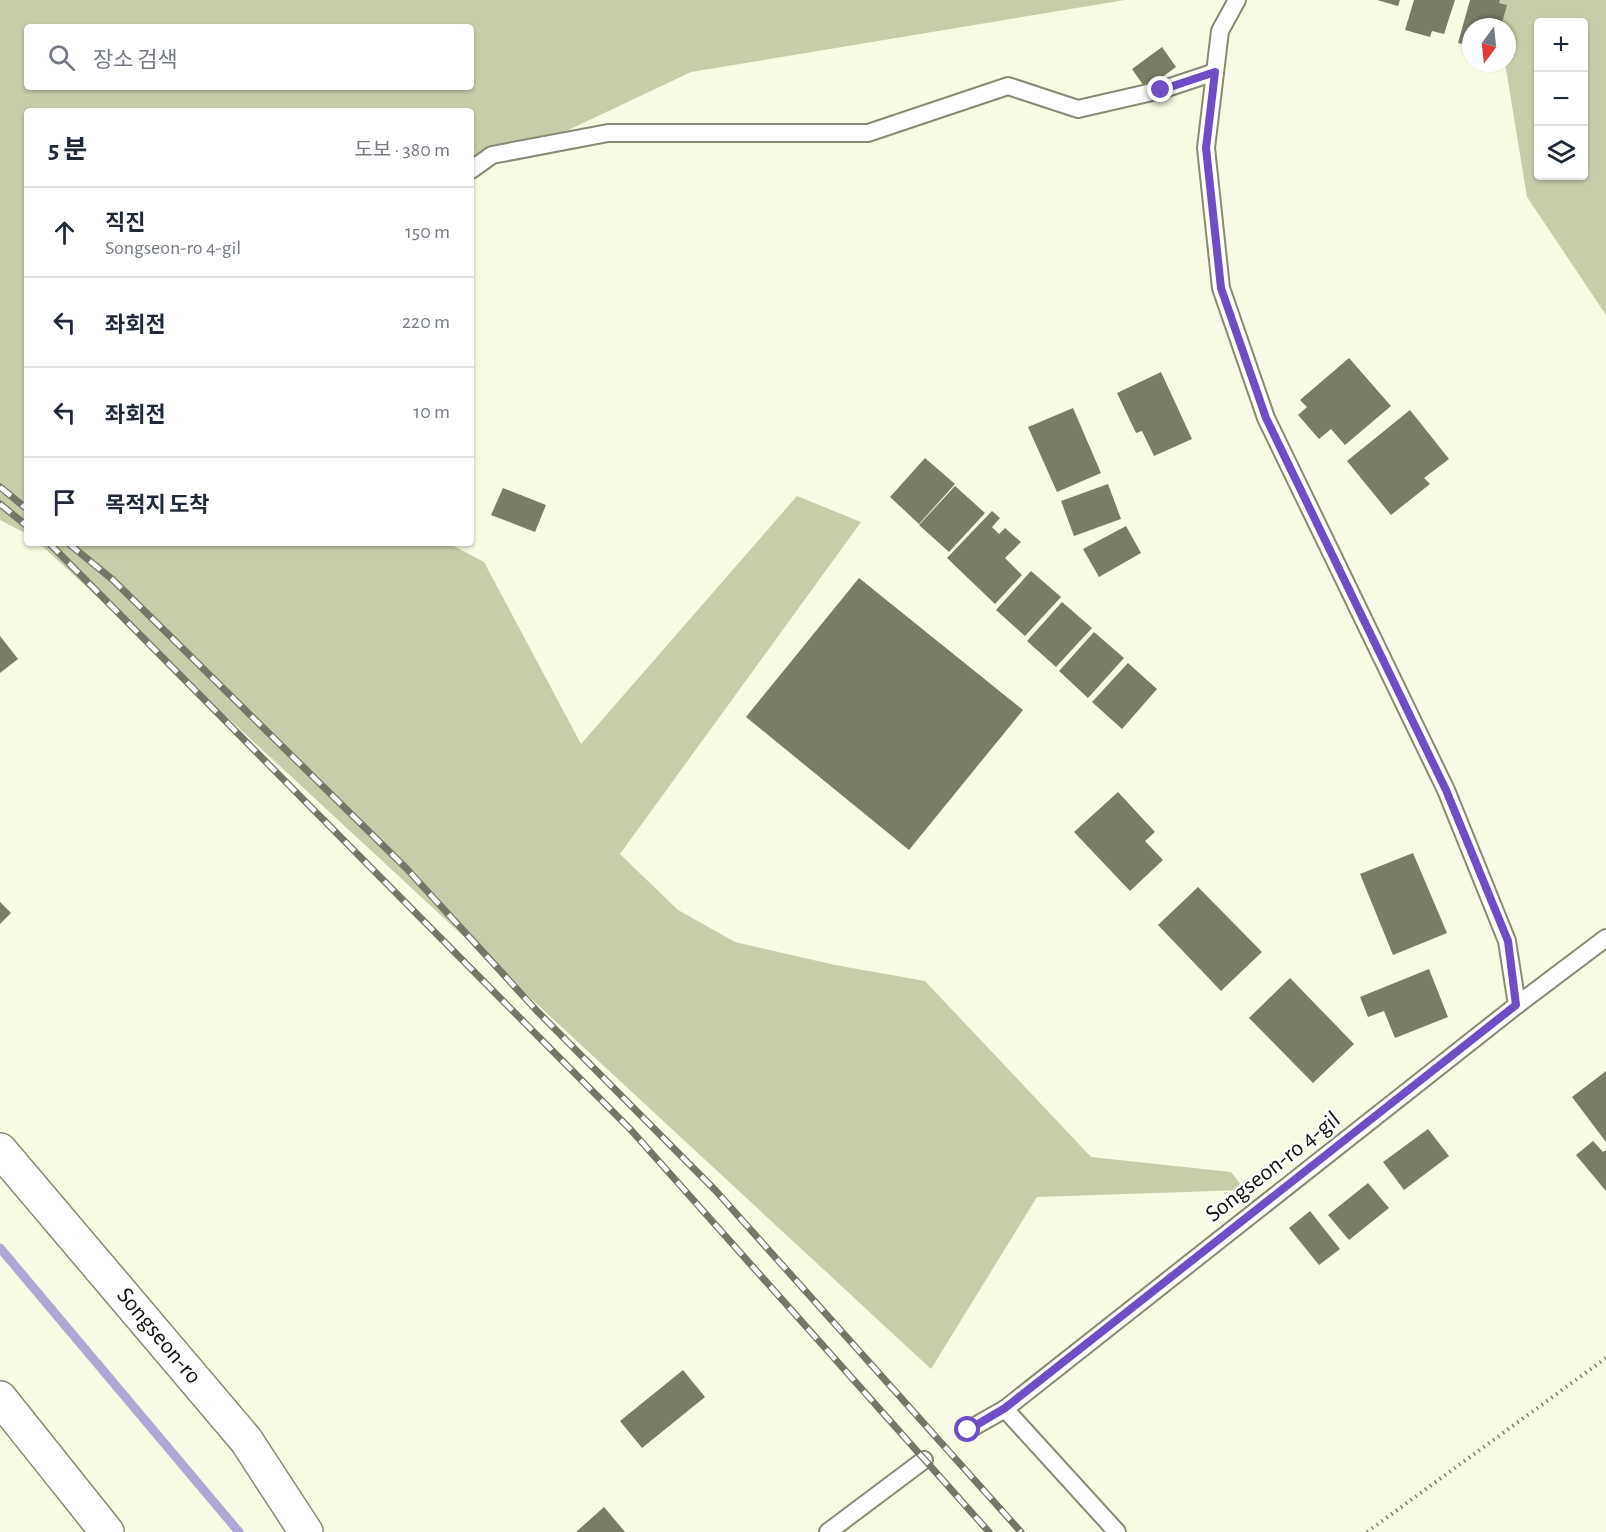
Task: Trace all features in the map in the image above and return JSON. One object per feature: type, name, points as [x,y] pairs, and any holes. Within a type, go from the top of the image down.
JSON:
[{"type":"street","name":"Songseon-ro","points":[[0,1150],[246,1440],[306,1532]]},
{"type":"street","points":[[0,1398],[108,1532]]},
{"type":"lane","points":[[1238,0],[1220,31],[1206,148],[1221,288],[1266,418],[1446,790],[1508,941],[1516,1005]]},
{"type":"lane","points":[[474,168],[492,155],[608,134],[868,133],[1008,86],[1078,109],[1161,90],[1215,72]]},
{"type":"lane","name":"Songseon-ro 4-gil","points":[[968,1430],[1005,1408],[1516,1005],[1606,938]]},
{"type":"lane","points":[[1005,1408],[1117,1532]]},
{"type":"lane","points":[[828,1532],[924,1460]]},
{"type":"path","points":[[1366,1532],[1606,1358]]},
{"type":"green space","points":[[0,0],[1125,0],[691,72],[474,175],[474,108],[24,108],[24,532],[0,520]]},
{"type":"green space","points":[[1495,0],[1606,0],[1606,315],[1527,197],[1506,72],[1516,72],[1516,18],[1498,18]]},
{"type":"green space","points":[[797,496],[861,522],[620,854],[678,910],[735,942],[835,965],[925,981],[1091,1157],[1231,1172],[1245,1190],[1037,1197],[931,1369],[42,546],[454,546],[484,562],[581,744]]},
{"type":"building","points":[[1377,0],[1400,0],[1398,6]]},
{"type":"building","points":[[1414,0],[1455,0],[1444,34],[1432,31],[1430,37],[1405,30]]},
{"type":"building","points":[[1470,0],[1500,0],[1499,3],[1507,5],[1503,18],[1465,18]]},
{"type":"building","points":[[1462,29],[1462,44],[1458,43]]},
{"type":"building","points":[[1162,47],[1176,67],[1146,89],[1132,69]]},
{"type":"building","points":[[1349,358],[1391,406],[1345,445],[1331,429],[1319,439],[1298,415],[1307,407],[1300,400]]},
{"type":"building","points":[[1161,372],[1192,439],[1154,456],[1142,431],[1136,433],[1117,393]]},
{"type":"building","points":[[1073,408],[1101,473],[1057,492],[1028,427]]},
{"type":"building","points":[[1410,410],[1449,459],[1424,478],[1430,484],[1391,515],[1347,461]]},
{"type":"building","points":[[925,458],[955,484],[919,524],[890,497]]},
{"type":"building","points":[[1108,484],[1121,519],[1074,536],[1061,501]]},
{"type":"building","points":[[955,486],[985,513],[949,552],[919,525]]},
{"type":"building","points":[[503,488],[546,505],[535,532],[491,515]]},
{"type":"building","points":[[992,511],[1000,518],[992,527],[999,534],[1005,528],[1021,542],[1005,558],[1022,575],[995,604],[947,558]]},
{"type":"building","points":[[1126,526],[1141,553],[1099,577],[1083,549]]},
{"type":"building","points":[[1031,571],[1061,597],[1025,636],[996,610]]},
{"type":"building","points":[[859,578],[1023,710],[909,850],[746,717]]},
{"type":"building","points":[[1062,602],[1092,628],[1056,667],[1027,641]]},
{"type":"building","points":[[1094,632],[1124,658],[1088,698],[1059,671]]},
{"type":"building","points":[[0,636],[18,659],[0,673]]},
{"type":"building","points":[[1128,663],[1157,689],[1122,729],[1092,702]]},
{"type":"building","points":[[1118,792],[1155,832],[1145,841],[1163,860],[1130,891],[1074,832]]},
{"type":"building","points":[[1413,853],[1447,933],[1393,955],[1360,874]]},
{"type":"building","points":[[1198,887],[1262,952],[1221,991],[1158,925]]},
{"type":"building","points":[[0,902],[11,913],[0,924]]},
{"type":"building","points":[[1429,969],[1448,1017],[1395,1038],[1384,1011],[1368,1017],[1360,997]]},
{"type":"building","points":[[1290,978],[1354,1044],[1313,1083],[1249,1018]]},
{"type":"building","points":[[1606,1071],[1606,1142],[1572,1097]]},
{"type":"building","points":[[1428,1129],[1449,1156],[1404,1190],[1383,1162]]},
{"type":"building","points":[[1593,1141],[1603,1152],[1606,1150],[1606,1191],[1576,1155]]},
{"type":"building","points":[[1368,1183],[1389,1208],[1349,1240],[1328,1215]]},
{"type":"building","points":[[1310,1211],[1340,1249],[1319,1265],[1289,1228]]},
{"type":"building","points":[[683,1370],[705,1397],[642,1448],[620,1421]]},
{"type":"building","points":[[604,1507],[625,1532],[576,1532]]},
{"type":"waterway","points":[[0,1248],[239,1532]]},
{"type":"railway","points":[[0,487],[24,507]]},
{"type":"railway","points":[[0,504],[24,524]]},
{"type":"railway","points":[[52,546],[631,1130],[989,1532]]},
{"type":"railway","points":[[72,546],[113,580],[406,868],[537,1011],[716,1191],[1021,1532]]},
{"type":"route","points":[[968,1430],[1005,1408],[1516,1005],[1508,941],[1446,790],[1266,418],[1221,288],[1206,148],[1215,72],[1161,90]]}]
